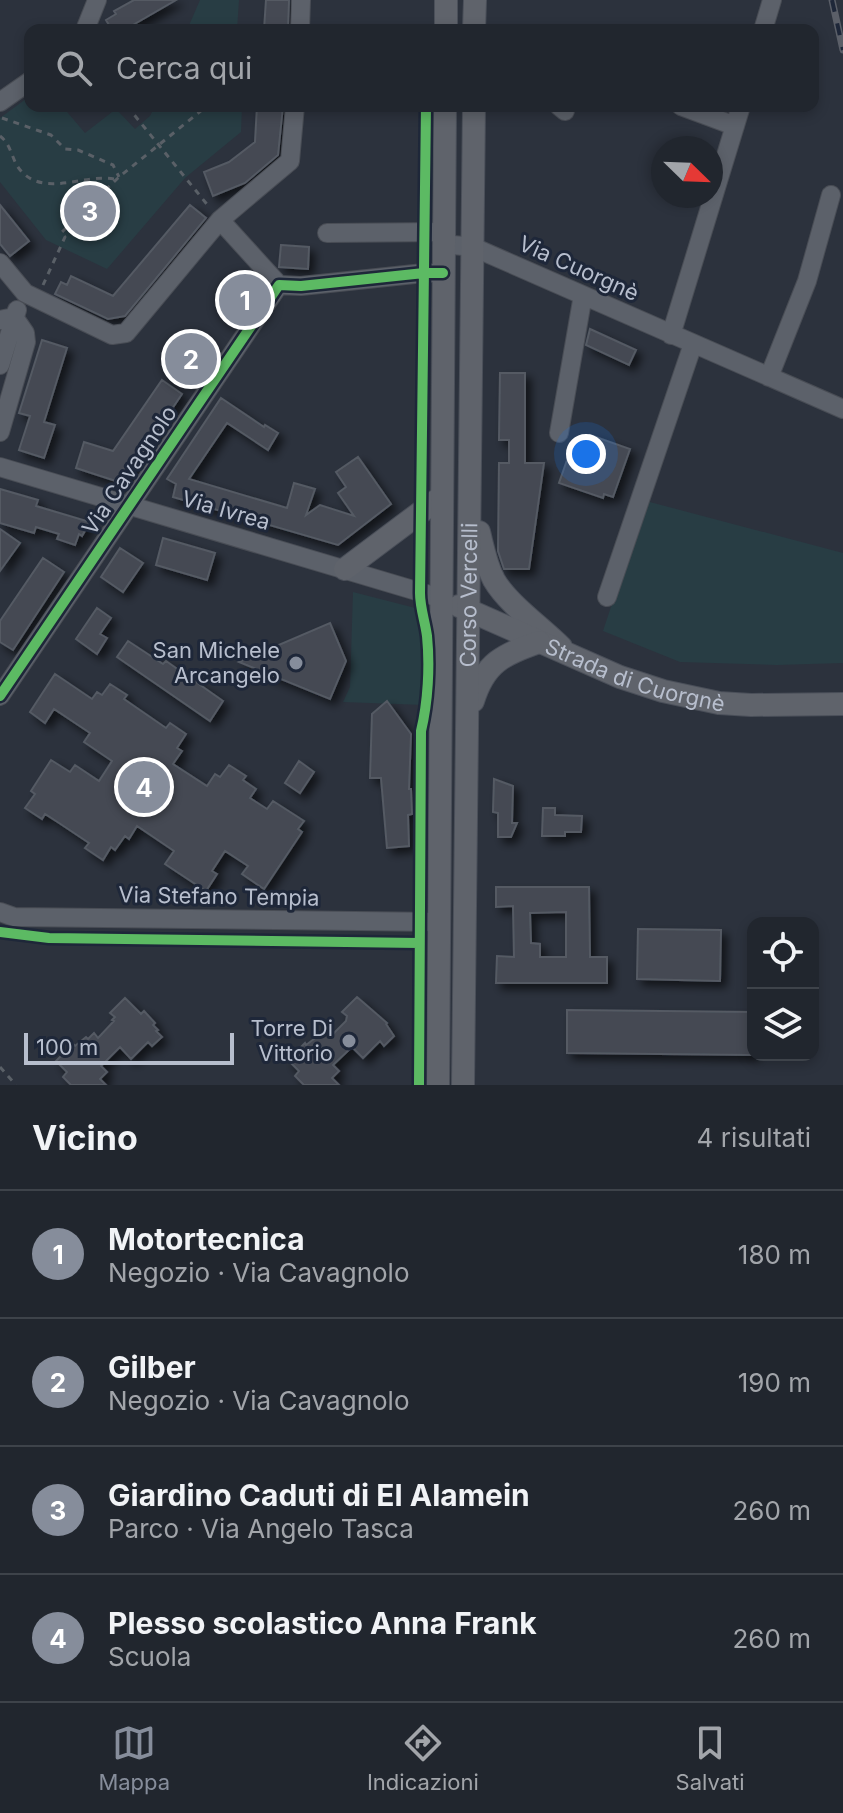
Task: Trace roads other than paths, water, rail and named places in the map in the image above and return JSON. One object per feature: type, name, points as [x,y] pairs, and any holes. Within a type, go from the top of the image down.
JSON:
[{"type":"main road","points":[[446,0],[446,24]]},
{"type":"main road","points":[[474,24],[475,0]]},
{"type":"main road","name":"Corso Vercelli","points":[[438,1085],[445,112]]},
{"type":"main road","name":"Corso Vercelli","points":[[463,1085],[474,112]]},
{"type":"main road","points":[[345,569],[441,497]]},
{"type":"main road","points":[[469,497],[485,557],[496,582],[507,597],[567,654]]},
{"type":"main road","name":"Strada di Cuorgnè","points":[[440,598],[620,677],[683,696],[751,705],[843,704]]},
{"type":"main road","points":[[468,718],[478,685],[491,666],[504,656],[539,642]]},
{"type":"street","points":[[87,24],[97,0]]},
{"type":"street","points":[[300,24],[301,0]]},
{"type":"street","points":[[765,24],[772,0]]},
{"type":"street","points":[[0,102],[24,85]]},
{"type":"street","points":[[0,263],[31,296],[112,335],[126,333],[220,220],[290,161],[294,112]]},
{"type":"street","points":[[697,112],[735,126]]},
{"type":"street","points":[[671,335],[739,112]]},
{"type":"street","points":[[769,377],[807,281],[831,195]]},
{"type":"street","points":[[220,220],[279,285],[301,286],[443,273]]},
{"type":"street","name":"Via Cuorgnè","points":[[327,233],[443,238],[473,247],[843,409]]},
{"type":"street","name":"Via Cavagnolo","points":[[0,696],[279,285]]},
{"type":"street","points":[[559,433],[583,295]]},
{"type":"street","points":[[0,365],[7,319],[31,296]]},
{"type":"street","points":[[0,432],[26,342],[25,333],[7,319]]},
{"type":"street","points":[[607,597],[693,344]]},
{"type":"street","name":"Via Ivrea","points":[[0,467],[440,598]]},
{"type":"street","name":"Via Stefano Tempia","points":[[0,912],[14,917],[438,922]]},
{"type":"railway","points":[[832,0],[843,50]]},
{"type":"place","name":"Giardino Caduti di El Alamein","points":[[90,211]]},
{"type":"place","name":"Motortecnica","points":[[245,300]]},
{"type":"place","name":"Gilber","points":[[191,359]]},
{"type":"place","name":"San Michele Arcangelo","points":[[296,663]]},
{"type":"place","name":"Plesso scolastico Anna Frank","points":[[144,787]]},
{"type":"place","name":"Torre Di Vittorio","points":[[349,1041]]}]
